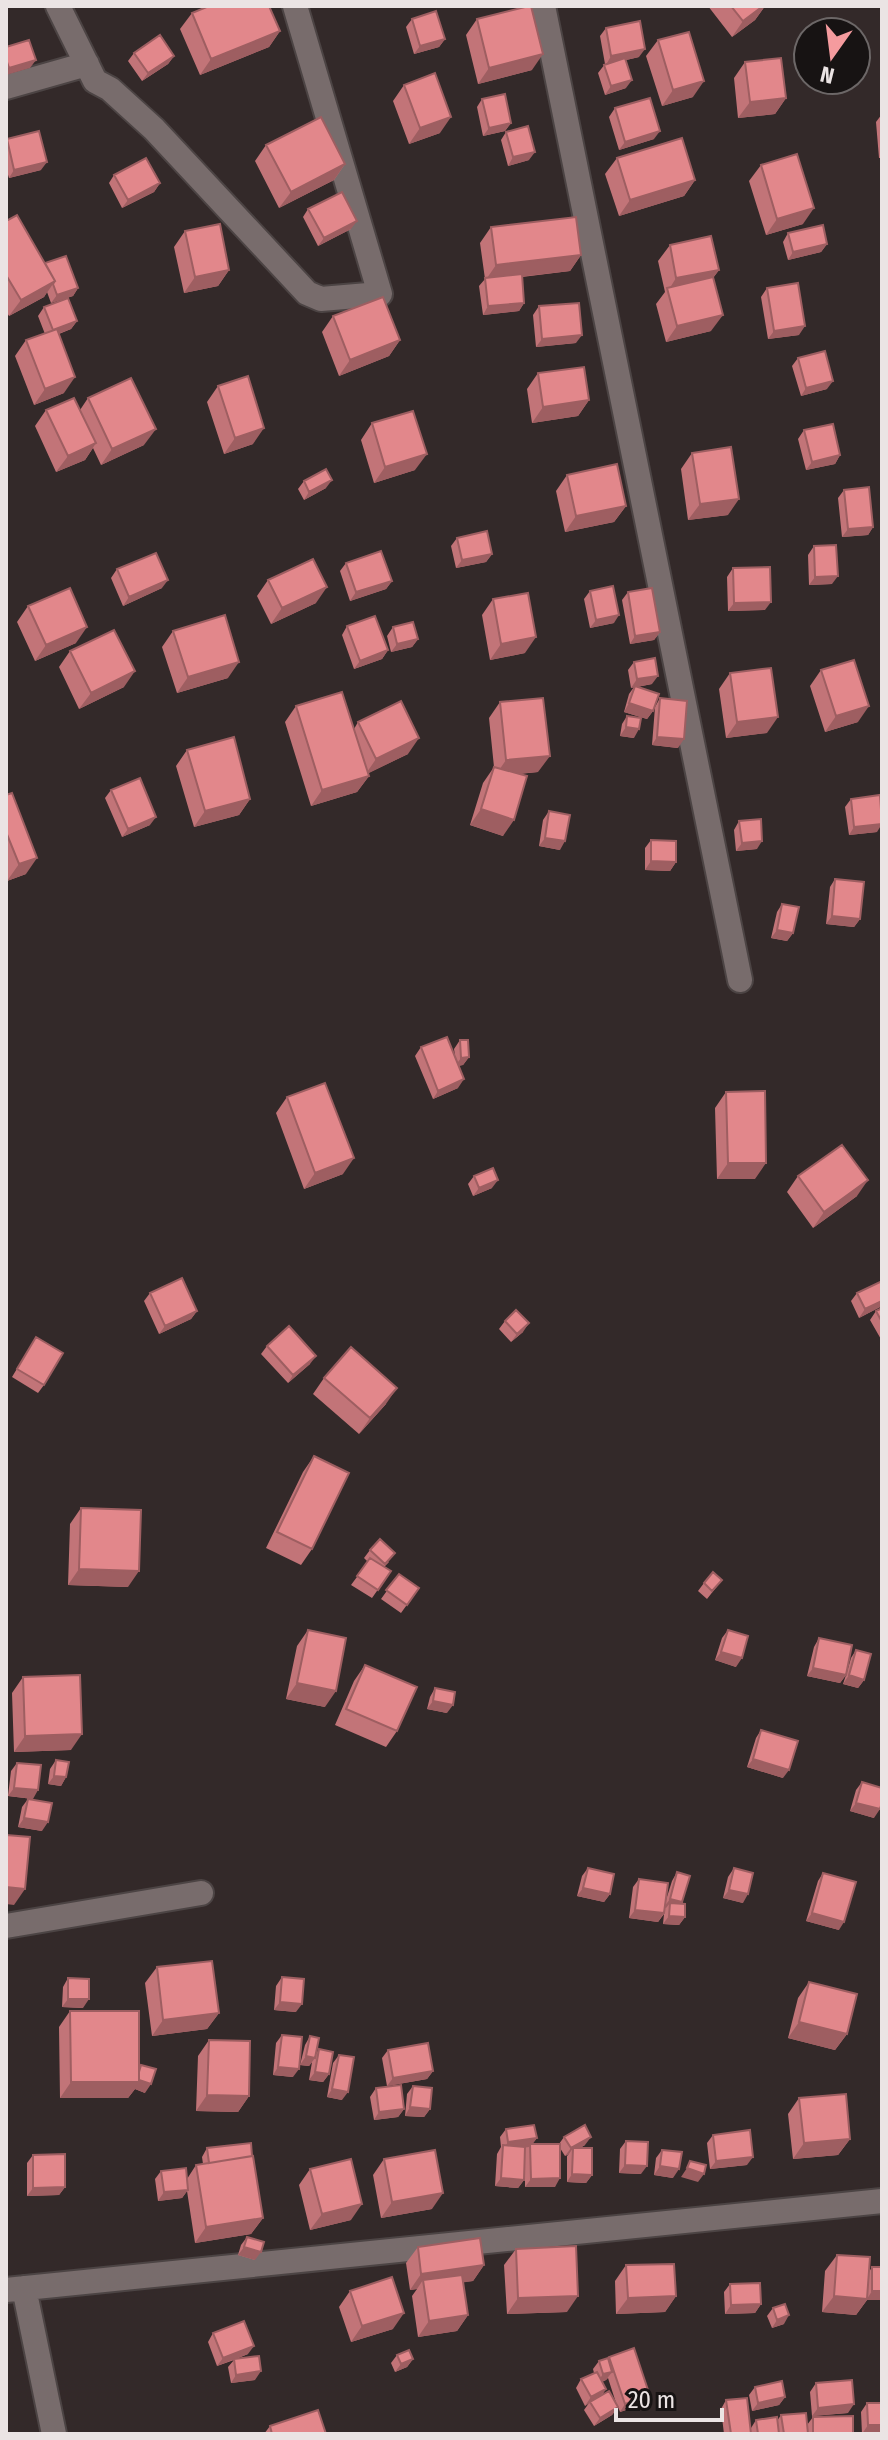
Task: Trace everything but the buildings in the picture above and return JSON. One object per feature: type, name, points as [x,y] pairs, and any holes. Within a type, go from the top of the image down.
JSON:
[{"type":"street","points":[[58,6],[95,81],[110,89],[154,129],[307,293],[321,299],[380,294],[295,6]]},
{"type":"street","points":[[543,6],[740,980]]},
{"type":"street","points":[[6,87],[87,64]]},
{"type":"street","points":[[6,1926],[201,1893]]},
{"type":"street","points":[[54,2434],[15,2289],[882,2201]]}]
